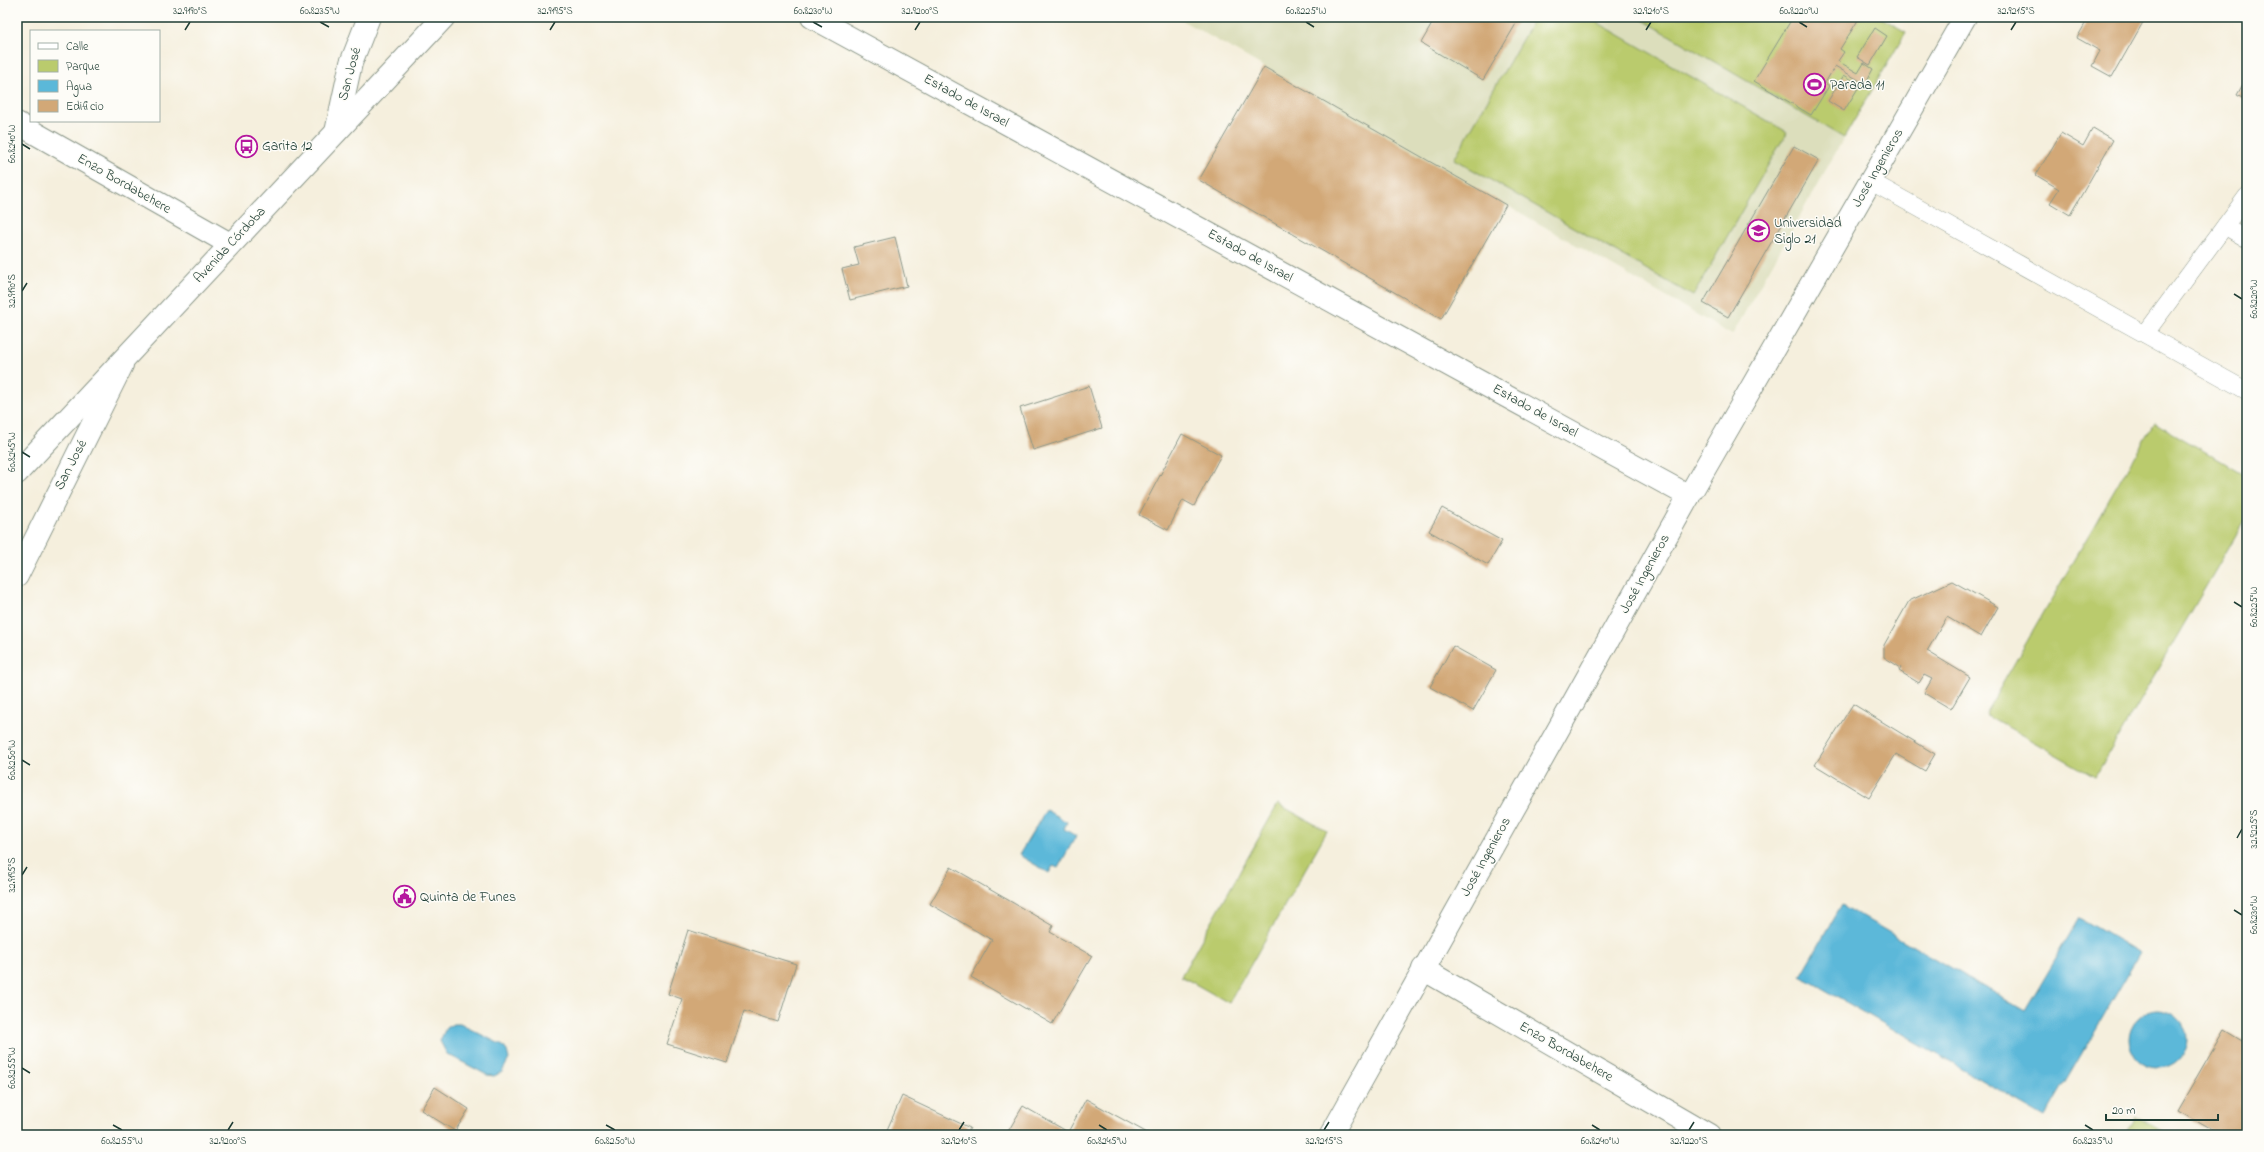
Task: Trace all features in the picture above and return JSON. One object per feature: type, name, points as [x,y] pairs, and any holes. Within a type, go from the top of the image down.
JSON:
[{"type":"street","name":"San José","points":[[336,132],[351,63],[369,17]]},
{"type":"street","name":"Avenida Córdoba","points":[[17,473],[444,17]]},
{"type":"street","name":"Estado de Israel","points":[[812,17],[1689,496]]},
{"type":"street","name":"José Ingenieros","points":[[1331,1135],[1689,496],[1965,17]]},
{"type":"street","name":"Enzo Bordabehere","points":[[17,123],[230,244]]},
{"type":"street","name":"San José","points":[[17,576],[127,354]]},
{"type":"street","name":"Enzo Bordabehere","points":[[1423,969],[1710,1135]]},
{"type":"lane","points":[[1870,181],[2247,391]]},
{"type":"lane","points":[[2145,334],[2247,196]]},
{"type":"lane","points":[[2225,226],[2247,239]]},
{"type":"shaded area","points":[[1176,17],[1638,17],[1844,138],[1732,335],[1507,205],[1441,319],[1199,180],[1264,67]]},
{"type":"green space","points":[[1535,17],[1588,17],[1787,132],[1693,296],[1454,159]]},
{"type":"green space","name":"Parada 11","points":[[1638,17],[1880,17],[1906,32],[1844,138]]},
{"type":"green space","points":[[2154,422],[2247,476],[2247,516],[2095,777],[1985,714]]},
{"type":"green space","points":[[1278,804],[1327,831],[1229,1003],[1181,976]]},
{"type":"green space","points":[[2136,1116],[2168,1135],[2125,1135]]},
{"type":"water","points":[[1046,810],[1067,822],[1064,829],[1076,836],[1058,868],[1053,866],[1049,873],[1019,855]]},
{"type":"water","points":[[1842,905],[2025,1011],[2080,918],[2140,953],[2045,1117],[1801,976]]},
{"type":"water","points":[[2158,1010],[2174,1015],[2182,1023],[2187,1039],[2182,1055],[2174,1063],[2158,1068],[2142,1063],[2134,1055],[2129,1039],[2134,1023],[2142,1015]]},
{"type":"water","points":[[453,1024],[460,1024],[502,1045],[507,1051],[509,1059],[502,1072],[494,1076],[487,1075],[447,1054],[440,1041],[446,1028]]},
{"type":"building","points":[[1436,17],[1520,17],[1483,80],[1421,43]]},
{"type":"building","points":[[1793,17],[1860,17],[1840,49],[1844,52],[1838,61],[1858,73],[1864,63],[1873,69],[1865,84],[1835,66],[1825,83],[1829,86],[1811,115],[1754,81]]},
{"type":"building","points":[[2089,17],[2146,17],[2112,77],[2092,66],[2100,51],[2077,38]]},
{"type":"building","points":[[1875,28],[1887,36],[1870,65],[1857,57]]},
{"type":"building","points":[[1264,67],[1506,205],[1441,319],[1199,180]]},
{"type":"building","points":[[1844,75],[1860,85],[1844,111],[1828,101]]},
{"type":"building","points":[[2247,77],[2247,101],[2237,95]]},
{"type":"building","points":[[2093,128],[2113,140],[2070,215],[2050,203],[2059,189],[2036,175],[2061,133],[2083,146]]},
{"type":"building","points":[[1794,146],[1819,160],[1728,317],[1703,303]]},
{"type":"building","points":[[895,237],[907,286],[850,300],[842,269],[859,265],[854,247]]},
{"type":"building","points":[[1089,386],[1102,428],[1033,450],[1020,408]]},
{"type":"building","points":[[1182,434],[1221,455],[1194,506],[1183,500],[1168,530],[1139,515]]},
{"type":"building","points":[[1442,508],[1502,541],[1488,565],[1429,531]]},
{"type":"building","points":[[1952,581],[1998,607],[1981,637],[1947,617],[1927,651],[1970,677],[1951,709],[1924,693],[1932,679],[1924,675],[1919,683],[1899,671],[1901,668],[1884,657],[1884,645],[1909,601]]},
{"type":"building","points":[[1453,646],[1496,670],[1473,711],[1430,687]]},
{"type":"building","points":[[1853,704],[1935,754],[1925,771],[1896,754],[1869,798],[1815,765]]},
{"type":"building","points":[[951,867],[1053,926],[1050,932],[1092,956],[1052,1024],[971,977],[992,940],[930,904]]},
{"type":"building","points":[[688,930],[796,964],[778,1022],[744,1011],[727,1063],[667,1044],[682,999],[668,994]]},
{"type":"building","points":[[2224,1030],[2247,1044],[2247,1135],[2219,1135],[2177,1111]]},
{"type":"building","points":[[435,1087],[469,1109],[455,1131],[421,1110]]},
{"type":"building","points":[[902,1096],[970,1128],[966,1135],[892,1135],[886,1132]]},
{"type":"building","points":[[1086,1099],[1151,1135],[1006,1135],[1023,1106],[1068,1132]]},
{"type":"place","name":"Parada 11","points":[[1815,85]]},
{"type":"place","name":"Garita 12","points":[[246,146]]},
{"type":"place","name":"Universidad Siglo 21","points":[[1758,231]]},
{"type":"place","name":"Quinta de Funes","points":[[405,897]]}]
